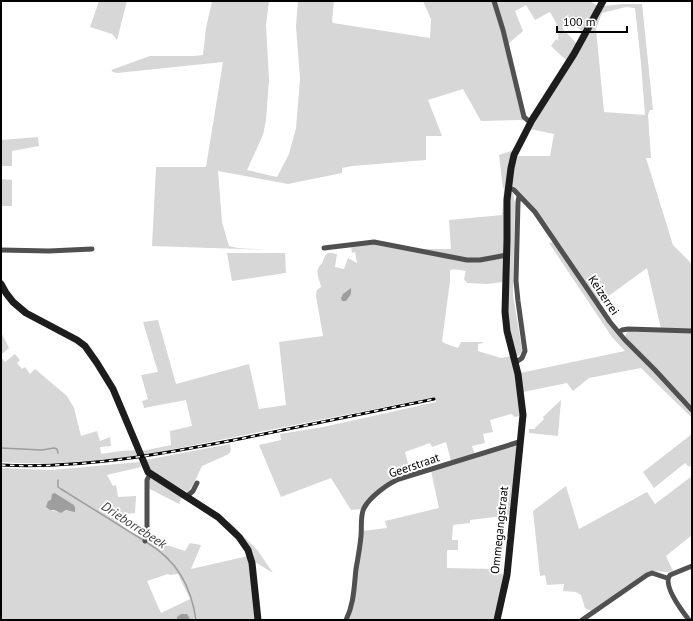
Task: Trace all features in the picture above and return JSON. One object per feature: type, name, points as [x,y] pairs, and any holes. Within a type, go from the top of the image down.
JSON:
[{"type":"main road","name":"Ommegangstraat","points":[[497,620],[507,575],[523,415],[515,363],[505,319],[508,187],[514,156],[531,123],[576,51],[603,1]]},
{"type":"main road","points":[[1,284],[6,294],[26,313],[77,340],[85,346],[110,383],[146,470],[225,522],[239,537],[248,550],[253,567],[258,620]]},
{"type":"street","points":[[494,1],[503,30],[523,114],[525,119],[531,123]]},
{"type":"street","name":"Keizerrei","points":[[508,187],[514,190],[535,212],[625,340],[692,410]]},
{"type":"street","points":[[515,363],[522,358],[525,351],[516,281],[519,196]]},
{"type":"street","points":[[324,248],[374,242],[467,260],[480,260],[507,255]]},
{"type":"street","points":[[1,250],[49,251],[92,249]]},
{"type":"street","points":[[619,332],[628,329],[692,331]]},
{"type":"street","name":"Geerstraat","points":[[346,620],[352,606],[354,596],[362,514],[364,508],[378,493],[386,486],[399,479],[520,442]]},
{"type":"street","points":[[145,541],[147,533],[147,480],[150,474]]},
{"type":"street","points":[[186,497],[197,483]]},
{"type":"street","points":[[689,620],[676,601],[667,582],[670,575],[692,566]]},
{"type":"street","points":[[582,620],[647,575],[652,573],[668,578]]},
{"type":"shaded area","points":[[99,1],[127,1],[117,40],[112,34],[90,27]]},
{"type":"shaded area","points":[[212,1],[269,1],[266,25],[269,80],[266,120],[263,135],[247,170],[277,177],[289,154],[296,128],[300,79],[296,26],[298,1],[334,1],[333,23],[430,38],[431,19],[423,1],[492,1],[506,48],[523,120],[481,121],[463,89],[428,100],[442,136],[426,136],[426,160],[352,166],[342,168],[342,173],[288,184],[218,171],[222,222],[229,246],[267,250],[152,246],[156,167],[206,167],[223,62],[117,73],[111,70],[150,56],[203,55],[206,28]]},
{"type":"shaded area","points":[[495,1],[590,1],[598,6],[584,34],[568,17],[563,29],[578,45],[567,61],[551,46],[556,39],[558,41],[558,29],[550,12],[535,20],[526,5],[515,11],[523,31],[508,44]]},
{"type":"shaded area","points":[[642,4],[653,110],[650,110],[648,115],[651,158],[646,158],[673,245],[692,264],[692,329],[661,329],[647,268],[599,303],[532,206],[512,185],[511,180],[516,156],[550,156],[554,134],[530,129],[603,6]],"holes":[[[626,7],[635,8],[645,115],[604,112],[596,29],[602,13]]]},
{"type":"shaded area","points":[[38,137],[39,146],[12,151],[12,166],[1,166],[1,140]]},
{"type":"shaded area","points":[[514,150],[504,253],[497,257],[498,259],[505,258],[503,282],[487,284],[467,283],[464,279],[466,271],[450,270],[450,281],[442,341],[458,348],[461,342],[483,342],[478,344],[478,351],[501,358],[511,356],[517,383],[520,416],[515,417],[511,414],[490,420],[493,432],[483,434],[485,443],[472,446],[475,454],[451,461],[446,442],[432,447],[430,443],[405,452],[411,474],[394,479],[385,485],[362,509],[351,510],[331,478],[281,497],[259,445],[281,440],[280,434],[323,427],[436,402],[435,397],[144,455],[142,451],[171,445],[170,431],[192,426],[186,400],[144,408],[142,401],[148,399],[141,375],[158,372],[143,322],[158,320],[176,384],[249,364],[259,409],[286,405],[279,342],[323,336],[316,296],[317,290],[321,287],[318,269],[326,254],[337,254],[335,267],[344,269],[348,258],[357,263],[355,252],[352,253],[351,246],[371,243],[475,259],[423,249],[451,249],[449,220],[502,215],[504,188],[499,155]]},
{"type":"shaded area","points":[[1,179],[12,180],[12,206],[1,206]]},
{"type":"shaded area","points":[[511,192],[513,193],[515,204],[513,295],[522,349],[522,352],[518,356],[515,355],[508,318]]},
{"type":"shaded area","points":[[554,242],[616,332],[692,411],[692,418],[641,368],[589,378],[573,391],[567,383],[523,392],[520,373],[625,351],[612,337],[549,243]]},
{"type":"shaded area","points":[[227,253],[285,253],[286,273],[232,281]]},
{"type":"shaded area","points":[[351,288],[351,294],[346,301],[342,301],[341,298],[343,294]]},
{"type":"shaded area","points":[[1,332],[9,348],[1,355]]},
{"type":"shaded area","points":[[627,332],[692,332],[692,409],[625,337]]},
{"type":"shaded area","points":[[15,354],[20,360],[17,363],[22,369],[25,367],[30,374],[35,369],[67,396],[74,408],[81,436],[97,431],[100,441],[110,437],[111,446],[100,447],[101,454],[137,450],[139,457],[53,463],[1,462],[1,357],[5,362]]},
{"type":"shaded area","points":[[561,400],[558,436],[529,433],[529,429],[534,429],[544,419],[543,417]]},
{"type":"shaded area","points":[[692,434],[692,464],[689,467],[685,463],[654,488],[643,472]]},
{"type":"shaded area","points":[[230,444],[231,450],[229,454],[202,466],[192,487],[187,492],[150,471],[145,460]]},
{"type":"shaded area","points":[[517,444],[512,515],[470,520],[470,523],[453,525],[452,540],[458,540],[458,550],[447,550],[447,568],[493,569],[493,574],[504,574],[495,620],[347,620],[363,531],[387,528],[385,521],[439,508],[431,471]]},
{"type":"shaded area","points":[[140,462],[141,467],[107,475],[113,486],[116,485],[118,497],[136,496],[135,513],[125,514],[121,526],[133,534],[185,551],[190,543],[201,545],[191,569],[248,556],[256,620],[1,620],[1,468],[51,470]],"holes":[[[55,493],[74,505],[69,510],[59,512],[50,510],[51,500]],[[168,574],[178,574],[190,599],[161,613],[147,581]]]},
{"type":"shaded area","points":[[692,476],[692,535],[666,556],[673,571],[648,572],[591,611],[585,608],[581,595],[576,592],[563,591],[564,584],[547,585],[545,575],[540,576],[533,511],[566,486],[579,529],[647,492],[655,504]]},
{"type":"shaded area","points":[[151,478],[182,497],[179,504],[148,488],[148,482]]},
{"type":"shaded area","points":[[55,493],[74,505],[75,512],[66,510],[61,513],[50,510],[46,507],[48,501],[51,500],[52,494]]},
{"type":"shaded area","points":[[229,521],[258,551],[273,573],[255,562],[253,553],[228,523]]},
{"type":"shaded area","points":[[181,614],[187,614],[190,619],[177,620],[177,617]]},
{"type":"waterway","name":"Drieborrebeek","points":[[1,448],[42,450],[54,448],[57,449],[58,453]]},
{"type":"waterway","name":"Drieborrebeek","points":[[58,480],[58,487],[143,540]]},
{"type":"waterway","name":"Drieborrebeek","points":[[146,542],[166,557],[181,575],[190,596],[196,620]]},
{"type":"railway","points":[[1,465],[62,465],[153,455],[434,399]]}]
